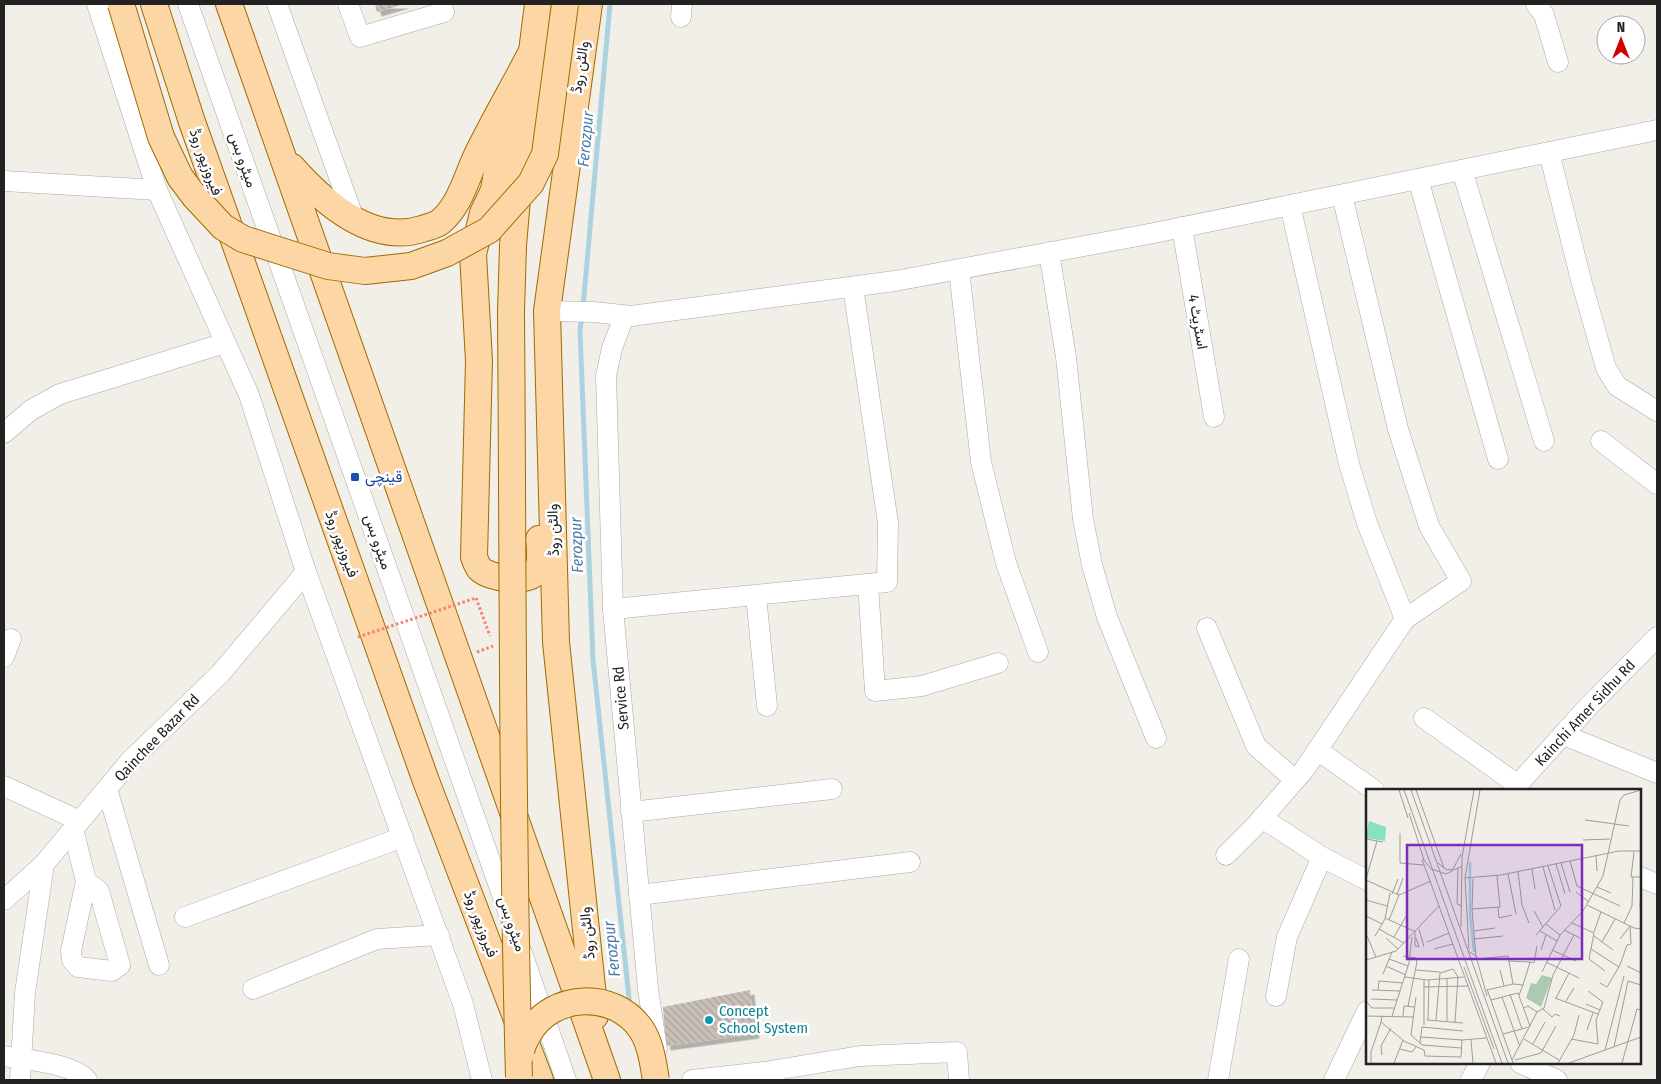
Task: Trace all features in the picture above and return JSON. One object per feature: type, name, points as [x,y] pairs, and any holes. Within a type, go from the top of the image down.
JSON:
[{"type":"main road","points":[[121,4],[161,137],[180,177],[195,197],[223,227],[243,239],[328,266],[365,271],[410,266],[447,253],[489,230],[531,183],[545,154],[565,4]]},
{"type":"main road","name":"فیروزپور روڈ","points":[[154,4],[192,122],[426,781],[526,1079]]},
{"type":"main road","points":[[229,4],[607,1080]]},
{"type":"main road","points":[[526,1079],[513,873],[515,746],[511,312],[513,246],[530,55],[538,4]]},
{"type":"main road","name":"والٹن روڈ","points":[[588,4],[547,311],[556,642],[599,1056]]},
{"type":"main road","points":[[284,160],[314,192],[354,219],[378,231],[410,233],[439,223],[454,207],[478,151],[530,55]]},
{"type":"main road","points":[[504,104],[494,190],[483,213],[473,254],[472,267],[479,362],[474,557],[478,568],[502,579],[528,578],[534,575],[540,564],[533,381],[548,367]]},
{"type":"main road","points":[[526,1079],[521,1047],[535,1023],[551,1009],[571,1002],[598,1001],[620,1010],[640,1029],[651,1052],[656,1080]]},
{"type":"street","points":[[97,4],[157,190],[248,395],[306,572],[463,1004],[482,1080]]},
{"type":"street","name":"میٹرو بس","points":[[188,4],[566,1080]]},
{"type":"street","points":[[277,4],[354,219]]},
{"type":"street","points":[[348,4],[360,37],[444,12]]},
{"type":"street","points":[[1536,4],[1544,15],[1558,62]]},
{"type":"street","points":[[547,311],[594,312],[624,317],[853,287],[958,270],[1182,227],[1657,130]]},
{"type":"street","points":[[1549,152],[1581,280],[1606,368],[1617,386],[1657,412]]},
{"type":"street","points":[[1462,170],[1544,442]]},
{"type":"street","points":[[1418,179],[1498,459]]},
{"type":"street","points":[[4,182],[157,190]]},
{"type":"street","points":[[1226,855],[1295,780],[1406,619],[1461,581],[1429,526],[1398,429],[1342,194]]},
{"type":"street","points":[[1290,205],[1349,464],[1368,523],[1406,619]]},
{"type":"street","name":"اسٹریٹ 4","points":[[1182,227],[1214,417]]},
{"type":"street","points":[[1049,252],[1066,357],[1083,519],[1092,565],[1107,617],[1156,738]]},
{"type":"street","points":[[958,270],[981,462],[1006,563],[1038,652]]},
{"type":"street","points":[[613,609],[887,582],[888,523],[853,287]]},
{"type":"street","name":"Service Rd","points":[[624,317],[606,376],[613,609],[648,989],[662,1080]]},
{"type":"street","points":[[4,433],[31,410],[60,394],[225,343]]},
{"type":"street","points":[[1600,441],[1657,484]]},
{"type":"street","name":"Qainchee Bazar Rd","points":[[4,900],[44,864],[130,761],[220,674],[306,572]]},
{"type":"street","points":[[868,584],[875,691],[922,686],[998,663]]},
{"type":"street","points":[[756,596],[767,706]]},
{"type":"street","points":[[1207,628],[1256,746],[1295,780]]},
{"type":"street","name":"Kainchi Amer Sidhu Rd","points":[[1515,788],[1657,637]]},
{"type":"street","points":[[1424,718],[1515,788]]},
{"type":"street","points":[[1564,735],[1657,773]]},
{"type":"street","points":[[1317,750],[1373,789]]},
{"type":"street","points":[[4,786],[77,825],[86,881]]},
{"type":"street","points":[[107,789],[159,965]]},
{"type":"street","points":[[631,812],[832,789]]},
{"type":"street","points":[[1262,818],[1322,856],[1366,879]]},
{"type":"street","points":[[185,917],[402,837]]},
{"type":"street","points":[[1276,996],[1287,937],[1322,856]]},
{"type":"street","points":[[639,895],[910,862]]},
{"type":"street","points":[[20,1080],[12,1058],[25,993],[44,864]]},
{"type":"street","points":[[1641,877],[1657,884]]},
{"type":"street","points":[[254,989],[377,938],[439,935]]},
{"type":"street","points":[[1218,1080],[1239,958]]},
{"type":"street","points":[[1334,1080],[1366,1013]]},
{"type":"street","points":[[692,1080],[764,1072],[860,1056],[957,1052],[959,1080]]},
{"type":"street","points":[[12,1058],[65,1067],[81,1073],[87,1080]]},
{"type":"street","points":[[1470,1080],[1479,1064]]},
{"type":"street","points":[[1522,1064],[1557,1080]]},
{"type":"path","points":[[358,637],[476,598],[494,646]]},
{"type":"building","points":[[375,4],[405,4],[377,12]]},
{"type":"building","name":"Concept School System","points":[[750,990],[755,1034],[666,1046],[663,1007]]},
{"type":"waterway","name":"Ferozpur","points":[[583,307],[610,4]]},
{"type":"waterway","name":"Ferozpur","points":[[582,315],[580,331],[593,660],[630,1007]]},
{"type":"place","name":"قینچی","points":[[355,477]]},
{"type":"place","name":"Concept School System","points":[[709,1020]]}]
